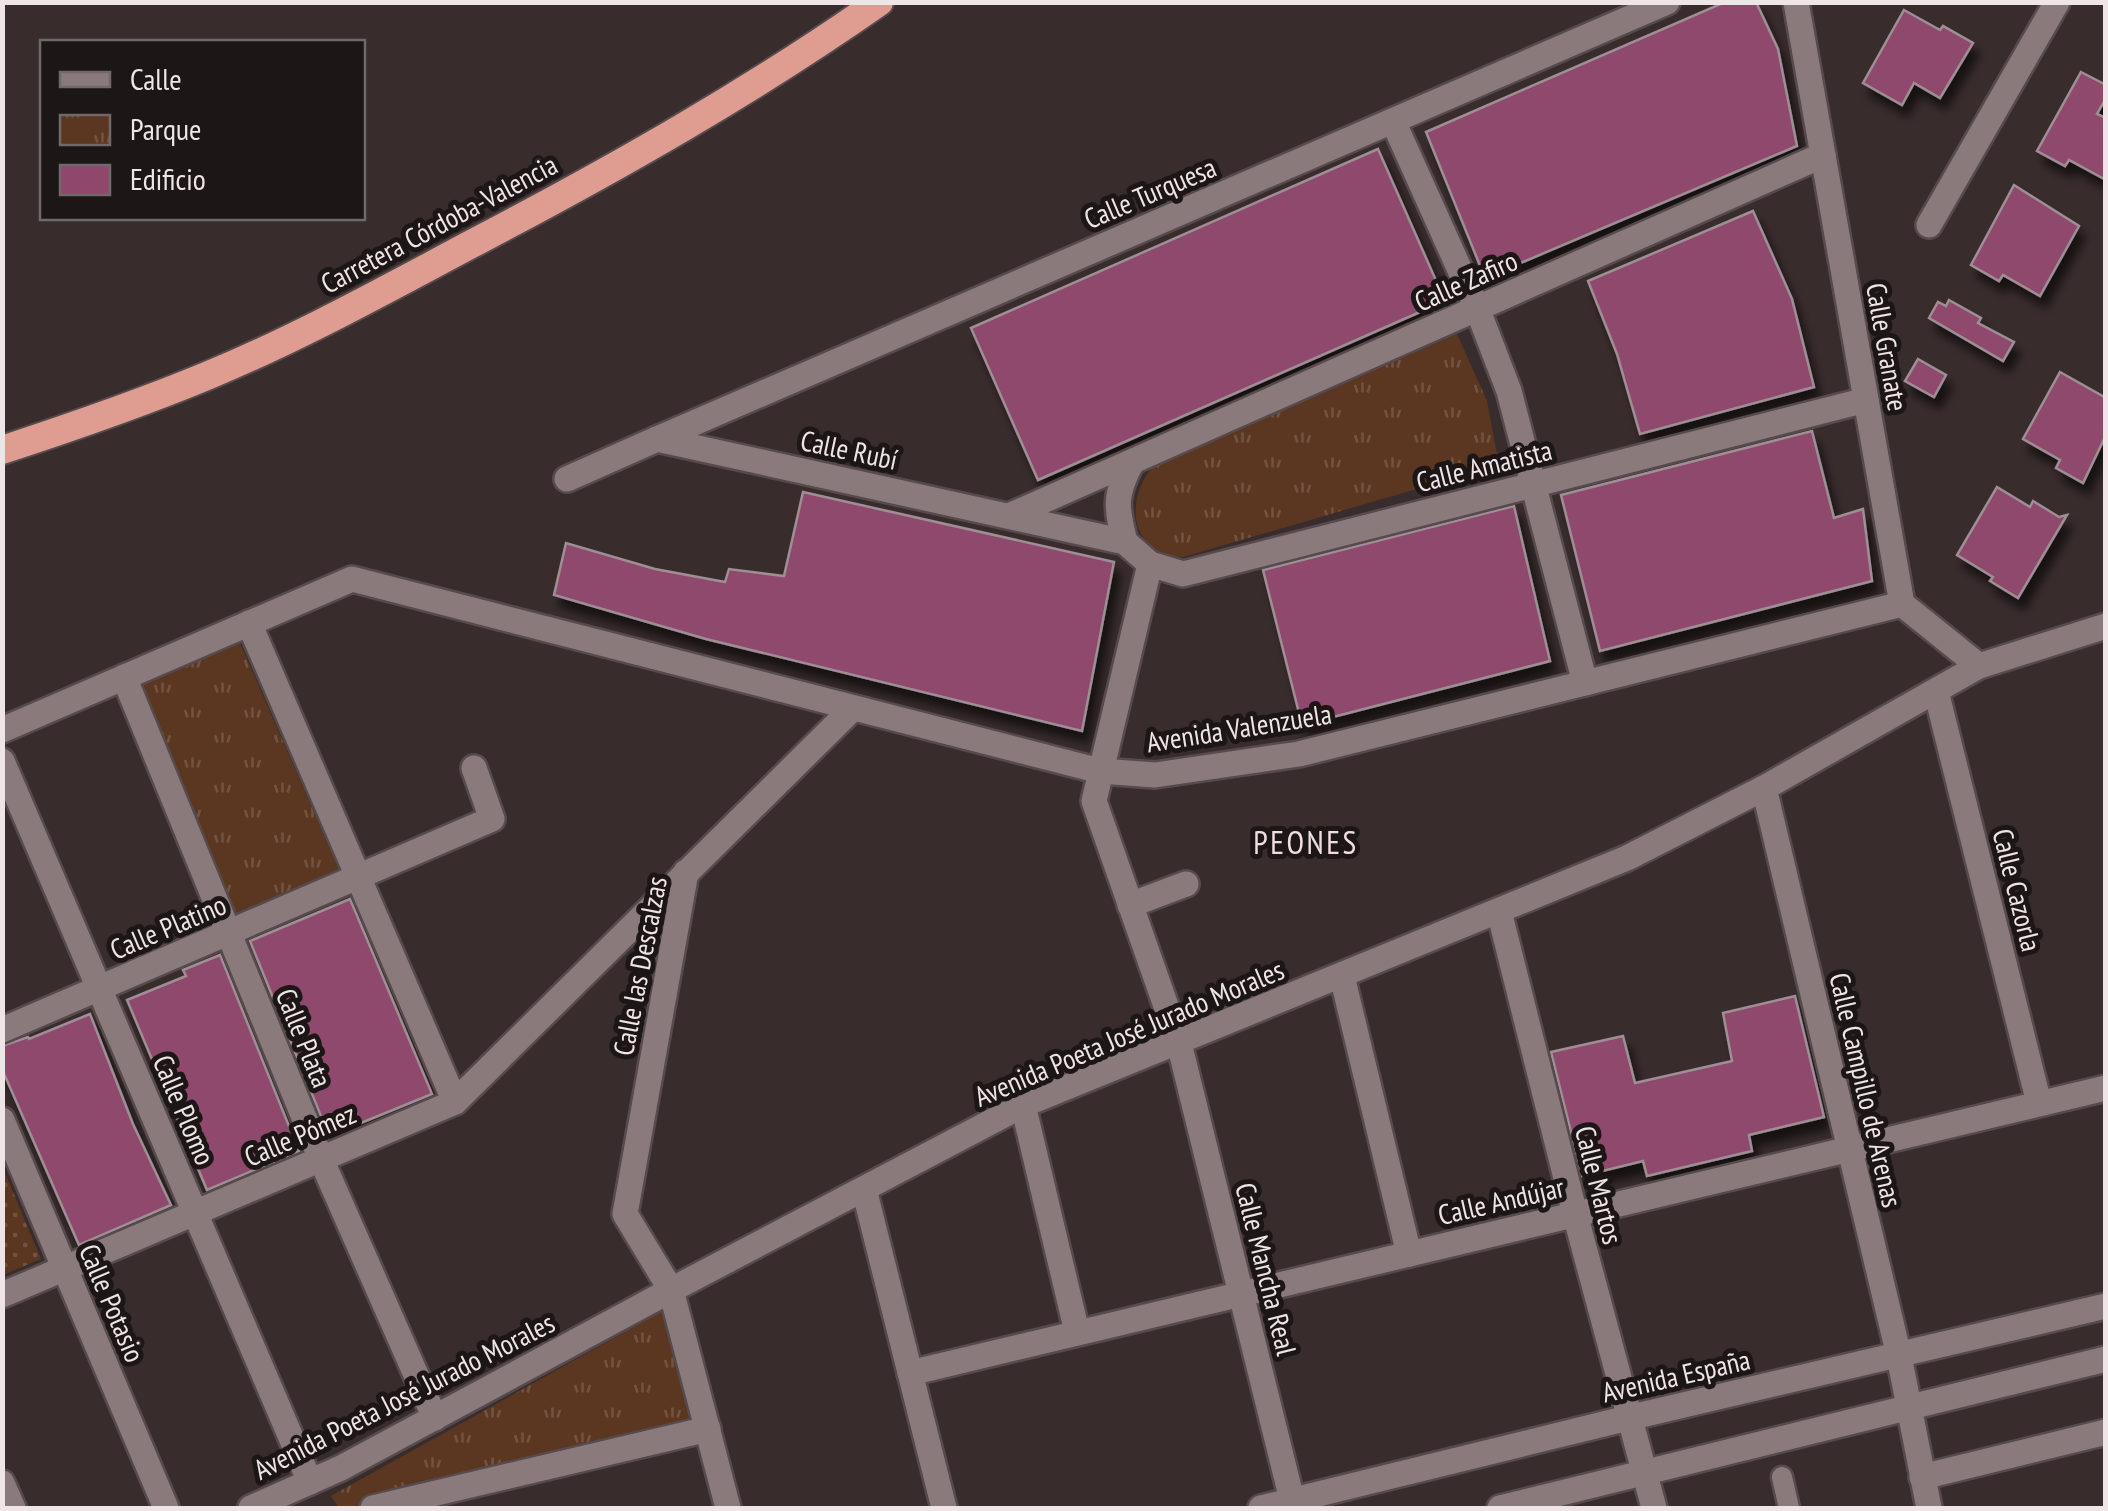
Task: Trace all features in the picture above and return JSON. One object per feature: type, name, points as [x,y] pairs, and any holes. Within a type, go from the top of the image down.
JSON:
[{"type":"highway","name":"Carretera Córdoba-Valencia","points":[[2,450],[212,374],[342,312],[622,165],[880,2]]},
{"type":"street","name":"Calle Turquesa","points":[[657,439],[1667,2]]},
{"type":"street","name":"Calle Granate","points":[[1796,2],[1902,604]]},
{"type":"street","points":[[1928,225],[2058,2]]},
{"type":"street","points":[[1392,121],[1476,308],[1508,391],[1585,683]]},
{"type":"street","name":"Calle Zafiro","points":[[1010,516],[1823,155]]},
{"type":"street","name":"Calle Amatista","points":[[1150,564],[1183,574],[1866,400]]},
{"type":"street","points":[[567,480],[657,439]]},
{"type":"street","name":"Calle Rubí","points":[[657,439],[1125,542]]},
{"type":"street","points":[[1132,462],[1120,485],[1116,509],[1125,542],[1150,564]]},
{"type":"street","name":"Calle Mancha Real","points":[[1150,564],[1094,801],[1178,1044],[1294,1505]]},
{"type":"street","name":"Avenida Valenzuela","points":[[249,623],[352,579],[1100,771],[1155,774],[1299,754],[1902,604]]},
{"type":"street","points":[[1902,604],[1979,666]]},
{"type":"street","points":[[2,730],[249,623],[455,1102],[686,872]]},
{"type":"street","name":"Avenida Poeta José Jurado Morales","points":[[264,1507],[1023,1105],[1627,858],[1764,788],[1979,666],[2106,626]]},
{"type":"street","name":"Calle Plata","points":[[124,678],[320,1159],[435,1418]]},
{"type":"street","name":"Calle Cazorla","points":[[1936,691],[2039,1103]]},
{"type":"street","name":"Calle las Descalzas","points":[[728,1508],[671,1290],[625,1214],[686,872],[853,708]]},
{"type":"street","name":"Calle Plomo","points":[[2,761],[310,1482]]},
{"type":"street","name":"Calle Platino","points":[[2,1030],[492,819],[474,768]]},
{"type":"street","name":"Calle Campillo de Arenas","points":[[1764,788],[1899,1356],[1929,1508]]},
{"type":"street","points":[[1130,906],[1186,884]]},
{"type":"street","name":"Calle Martos","points":[[1499,910],[1654,1508]]},
{"type":"street","points":[[1342,976],[1410,1254]]},
{"type":"street","name":"Calle Andújar","points":[[910,1373],[2106,1088]]},
{"type":"street","name":"Calle Pómez","points":[[2,1295],[455,1102]]},
{"type":"street","points":[[1023,1105],[1076,1332]]},
{"type":"street","name":"Calle Potasio","points":[[2,1120],[166,1508]]},
{"type":"street","points":[[864,1189],[944,1508]]},
{"type":"street","name":"Avenida España","points":[[1260,1508],[1294,1505],[1628,1418],[2106,1306]]},
{"type":"street","points":[[1500,1508],[2106,1359]]},
{"type":"street","points":[[372,1508],[708,1430]]},
{"type":"street","points":[[1922,1478],[2106,1432]]},
{"type":"street","points":[[1782,1478],[1789,1508]]},
{"type":"street","points":[[2,1483],[13,1508]]},
{"type":"green space","points":[[1457,334],[1487,401],[1499,465],[1183,557],[1152,548],[1143,537],[1137,524],[1138,495],[1153,467]]},
{"type":"green space","points":[[240,643],[340,872],[234,917],[139,685]]},
{"type":"green space","points":[[3,1168],[41,1259],[2,1275]]},
{"type":"green space","points":[[668,1308],[697,1424],[368,1508],[339,1508],[331,1496]]},
{"type":"building","points":[[1725,2],[1756,2],[1778,49],[1797,146],[1485,278],[1426,132]]},
{"type":"building","points":[[1904,10],[1973,43],[1940,98],[1914,83],[1902,105],[1863,83]]},
{"type":"building","points":[[2081,72],[2106,85],[2106,98],[2097,114],[2106,118],[2106,180],[2069,160],[2065,166],[2037,151]]},
{"type":"building","points":[[1378,149],[1445,301],[1038,480],[971,328]]},
{"type":"building","points":[[2014,185],[2079,226],[2040,296],[2003,275],[1999,281],[1971,265]]},
{"type":"building","points":[[1753,211],[1792,299],[1814,387],[1640,434],[1617,354],[1588,281]]},
{"type":"building","points":[[1949,300],[1981,318],[1978,323],[2014,342],[2003,361],[1929,318],[1938,302],[1946,306]]},
{"type":"building","points":[[1918,359],[1946,375],[1934,397],[1905,381]]},
{"type":"building","points":[[2060,372],[2106,398],[2106,435],[2083,483],[2056,468],[2060,460],[2023,439]]},
{"type":"building","points":[[1812,431],[1834,518],[1863,509],[1872,581],[1600,651],[1561,495]]},
{"type":"building","points":[[1997,487],[2030,507],[2033,501],[2059,517],[2067,515],[2018,598],[1957,555]]},
{"type":"building","points":[[803,492],[1114,562],[1082,731],[706,639],[554,595],[566,543],[655,569],[725,582],[729,569],[784,576]]},
{"type":"building","points":[[1514,506],[1550,661],[1302,725],[1263,570]]},
{"type":"building","points":[[350,899],[432,1094],[329,1136],[250,941]]},
{"type":"building","points":[[220,955],[299,1151],[207,1190],[127,1000],[186,976],[183,970]]},
{"type":"building","points":[[1795,996],[1824,1117],[1749,1135],[1752,1151],[1647,1176],[1643,1161],[1582,1176],[1551,1052],[1623,1036],[1635,1083],[1732,1061],[1723,1013]]},
{"type":"building","points":[[90,1014],[133,1124],[171,1205],[79,1245],[2,1069],[2,1046]]},
{"type":"district","name":"PEONES","points":[[1306,843]]}]
